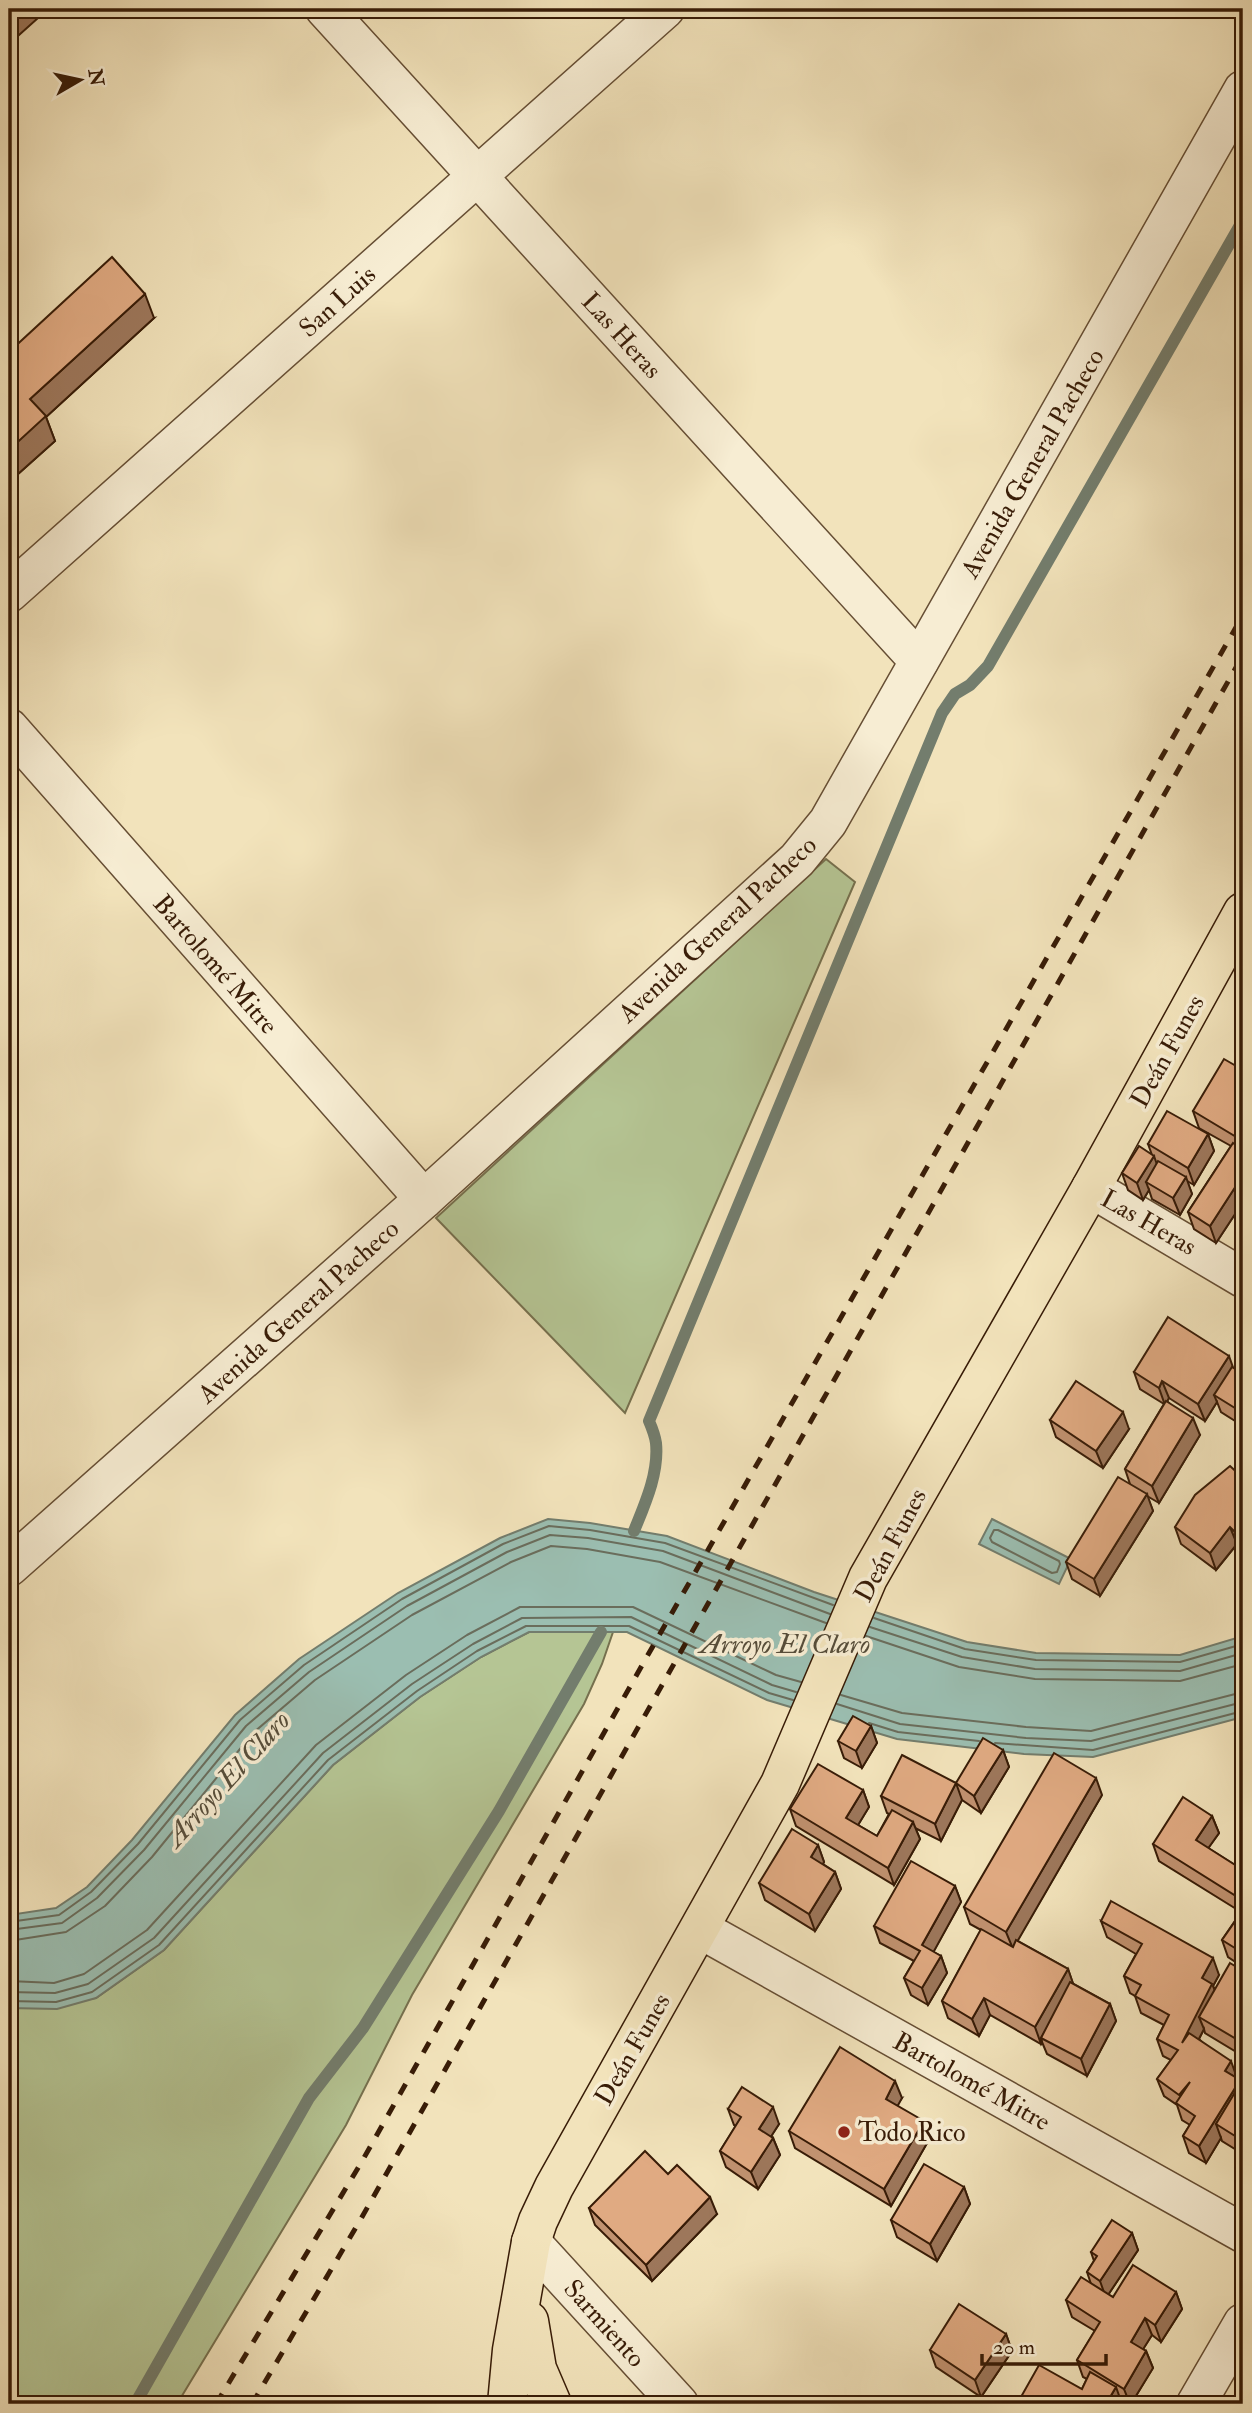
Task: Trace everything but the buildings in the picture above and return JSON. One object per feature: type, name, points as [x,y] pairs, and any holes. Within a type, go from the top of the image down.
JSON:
[{"type":"main road","name":"Deán Funes","points":[[507,2404],[512,2350],[529,2254],[538,2221],[554,2187],[780,1784],[868,1578],[1091,1188],[1243,912]]},
{"type":"main road","name":"Deán Funes","points":[[529,2254],[527,2307],[537,2370],[552,2404]]},
{"type":"street","name":"Las Heras","points":[[325,9],[919,661]]},
{"type":"street","name":"San Luis","points":[[9,593],[665,9]]},
{"type":"street","name":"Avenida General Pacheco","points":[[9,1567],[424,1199],[797,860],[828,822],[1243,90]]},
{"type":"street","name":"Bartolomé Mitre","points":[[9,728],[424,1199]]},
{"type":"street","name":"Las Heras","points":[[1091,1188],[1243,1278]]},
{"type":"street","name":"Bartolomé Mitre","points":[[700,1929],[1243,2233]]},
{"type":"street","name":"Sarmiento","points":[[529,2254],[678,2404]]},
{"type":"street","points":[[1196,2404],[1243,2323]]},
{"type":"green space","points":[[826,859],[855,882],[625,1413],[436,1218]]},
{"type":"green space","points":[[529,1632],[613,1632],[584,1704],[412,1995],[346,2125],[177,2404],[9,2404],[9,2008],[96,1998],[164,1950],[333,1765],[420,1697],[481,1657]]},
{"type":"water","name":"Arroyo El Claro","points":[[548,1519],[667,1536],[814,1592],[967,1642],[1036,1653],[1180,1655],[1243,1636],[1243,1717],[1093,1757],[1024,1754],[897,1739],[767,1700],[627,1632],[529,1632],[481,1657],[420,1697],[333,1765],[164,1950],[96,1998],[57,2009],[9,2008],[9,1915],[56,1908],[87,1887],[132,1840],[235,1715],[299,1659],[398,1593],[500,1538]]},
{"type":"water","points":[[992,1519],[1071,1559],[1059,1584],[979,1544]]},
{"type":"waterway","points":[[634,1531],[655,1466],[656,1443],[649,1421],[942,713],[955,694],[970,685],[988,666],[1243,220]]},
{"type":"waterway","points":[[135,2404],[309,2098],[363,2028],[499,1811],[601,1632]]},
{"type":"railway","points":[[216,2404],[361,2163],[649,1653],[1243,615]]},
{"type":"railway","points":[[252,2404],[362,2217],[1243,655]]},
{"type":"place","name":"Todo Rico","points":[[844,2132]]}]
